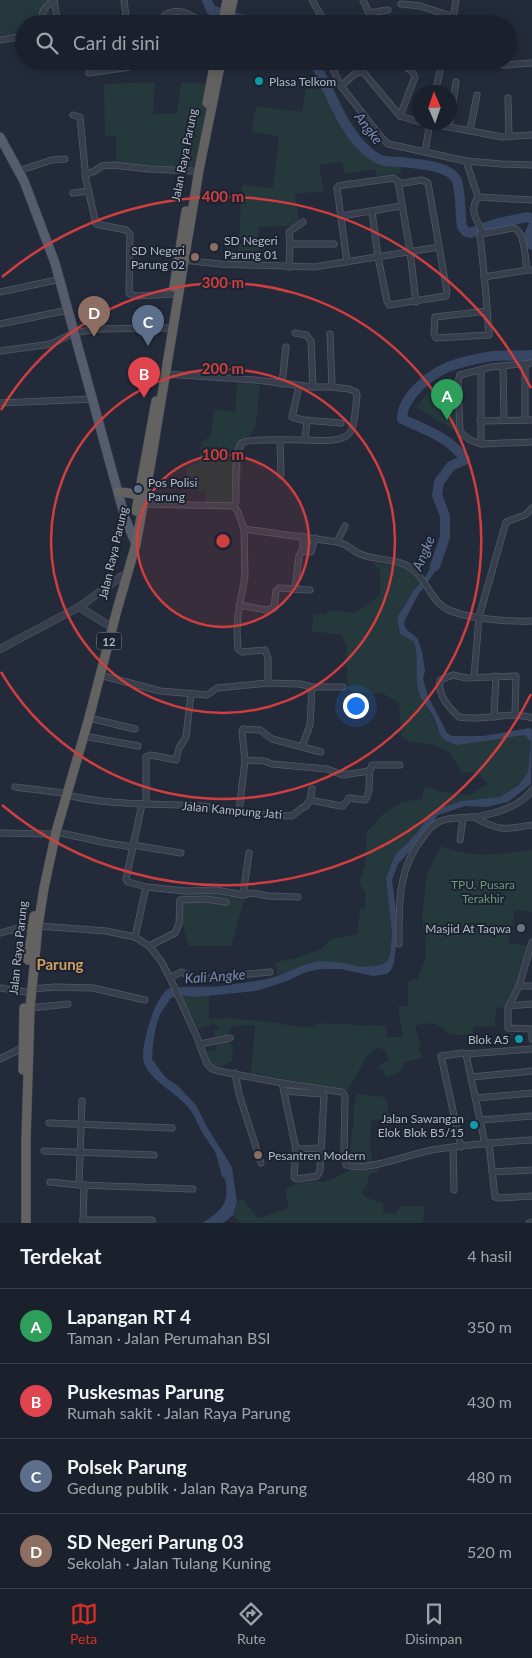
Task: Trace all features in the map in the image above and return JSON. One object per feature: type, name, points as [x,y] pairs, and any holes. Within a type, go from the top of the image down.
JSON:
[{"type":"highway","points":[[227,0],[228,10]]},
{"type":"highway","points":[[227,15],[233,0]]},
{"type":"highway","name":"Jalan Raya Parung","points":[[160,390],[166,374],[194,171],[213,70]]},
{"type":"highway","name":"Jalan Raya Parung","points":[[65,794],[111,626],[136,544],[173,294],[219,70]]},
{"type":"highway","points":[[118,492],[129,493],[141,500]]},
{"type":"highway","name":"Jalan Raya Parung","points":[[21,1223],[28,990],[35,927],[53,833],[89,718],[141,500]]},
{"type":"highway","name":"Jalan Raya Parung","points":[[26,1223],[27,1046],[30,1008],[28,990]]},
{"type":"main road","points":[[0,137],[18,171],[36,212],[61,279],[125,518],[136,544]]},
{"type":"street","points":[[42,15],[42,11],[54,0]]},
{"type":"street","points":[[54,0],[56,15]]},
{"type":"street","points":[[124,0],[126,15]]},
{"type":"street","points":[[312,0],[321,15]]},
{"type":"street","points":[[363,0],[369,13],[388,10]]},
{"type":"street","points":[[454,15],[456,0]]},
{"type":"street","points":[[401,4],[420,6],[448,15]]},
{"type":"street","points":[[165,15],[178,11],[191,15]]},
{"type":"street","points":[[0,40],[15,38]]},
{"type":"street","points":[[517,63],[532,63]]},
{"type":"street","points":[[89,72],[105,70]]},
{"type":"street","points":[[333,70],[341,86],[388,144],[466,161],[532,165]]},
{"type":"street","points":[[400,116],[415,78],[410,70]]},
{"type":"street","points":[[437,85],[440,70]]},
{"type":"street","points":[[341,86],[357,72],[364,73],[400,116],[412,119]]},
{"type":"street","points":[[470,131],[477,95]]},
{"type":"street","points":[[508,98],[509,136]]},
{"type":"street","points":[[73,115],[80,117],[85,174],[96,224],[126,230],[130,234],[131,255],[128,290],[130,294],[136,296],[173,294]]},
{"type":"street","points":[[457,126],[494,136],[532,135]]},
{"type":"street","points":[[425,152],[429,130]]},
{"type":"street","points":[[18,171],[52,160],[66,159]]},
{"type":"street","points":[[466,161],[478,198],[473,208],[481,233],[489,335],[436,338],[434,334],[435,317],[487,311]]},
{"type":"street","points":[[85,174],[93,172],[102,166],[113,165],[194,171]]},
{"type":"street","points":[[347,262],[338,192],[339,186],[394,178],[398,181],[410,251],[416,302]]},
{"type":"street","points":[[372,212],[378,257],[388,303],[392,305],[416,302],[442,297],[447,294],[428,183],[426,180],[422,180],[398,184]]},
{"type":"street","points":[[73,193],[88,191]]},
{"type":"street","points":[[478,198],[532,200]]},
{"type":"street","points":[[341,216],[401,206]]},
{"type":"street","points":[[289,267],[289,232],[304,222]]},
{"type":"street","points":[[481,233],[518,229],[522,234],[530,270],[484,277]]},
{"type":"street","points":[[290,244],[334,244]]},
{"type":"street","points":[[181,260],[220,264],[314,267],[439,248]]},
{"type":"street","points":[[0,292],[61,279]]},
{"type":"street","points":[[0,324],[68,310]]},
{"type":"street","points":[[0,351],[45,345],[74,333],[96,329],[168,328]]},
{"type":"street","points":[[296,333],[306,335],[311,341],[313,387]]},
{"type":"street","points":[[330,334],[332,387]]},
{"type":"street","points":[[282,384],[286,347]]},
{"type":"street","points":[[480,421],[529,420],[529,364],[490,367],[460,375],[458,381],[460,432],[470,440],[481,444],[532,442]]},
{"type":"street","points":[[503,367],[504,420]]},
{"type":"street","points":[[481,370],[481,444]]},
{"type":"street","points":[[166,374],[256,380],[299,386],[332,387],[354,391],[358,395],[351,430],[344,437],[339,439],[247,441],[240,445],[237,455],[236,501],[234,506]]},
{"type":"street","points":[[299,386],[292,417],[340,423]]},
{"type":"street","points":[[0,404],[93,399]]},
{"type":"street","points":[[305,440],[307,420]]},
{"type":"street","points":[[280,440],[281,475]]},
{"type":"street","points":[[141,500],[234,506]]},
{"type":"street","points":[[234,506],[244,529],[245,576],[239,605],[238,648],[242,652],[265,650],[268,658],[268,683]]},
{"type":"street","points":[[474,677],[480,617],[506,522],[525,515],[532,508]]},
{"type":"street","points":[[525,515],[532,519]]},
{"type":"street","points":[[337,542],[345,526]]},
{"type":"street","points":[[244,529],[348,544],[362,555],[406,565],[417,573],[440,605],[448,610],[464,615],[511,621],[532,621]]},
{"type":"street","points":[[295,588],[303,536]]},
{"type":"street","points":[[302,552],[311,552],[315,538]]},
{"type":"street","points":[[0,649],[79,607],[122,576]]},
{"type":"street","points":[[239,605],[268,610],[274,608],[276,591],[279,588],[310,590]]},
{"type":"street","points":[[79,607],[111,626]]},
{"type":"street","points":[[100,675],[160,691],[207,695],[217,688],[268,683],[300,684],[312,687],[343,687]]},
{"type":"street","points":[[514,715],[516,676],[466,678],[453,675],[440,680],[443,698],[459,717],[482,719],[514,715],[532,718]]},
{"type":"street","points":[[494,717],[496,676]]},
{"type":"street","points":[[302,746],[310,725],[312,687]]},
{"type":"street","points":[[191,694],[186,737],[176,760],[146,756],[144,803],[126,881],[146,887],[186,891],[216,890],[243,895],[253,893],[268,896],[298,897]]},
{"type":"street","points":[[89,718],[135,729]]},
{"type":"street","points":[[239,812],[245,760],[243,729],[260,730],[272,738],[321,752]]},
{"type":"street","points":[[84,736],[138,746]]},
{"type":"street","points":[[245,760],[327,769],[343,775],[369,771]]},
{"type":"street","points":[[312,788],[310,800],[343,806],[349,798],[365,800],[368,796],[369,771],[372,765],[400,765]]},
{"type":"street","name":"Jalan Kampung Jati","points":[[14,787],[65,794],[100,802],[209,807],[239,812],[292,816],[306,806],[310,800]]},
{"type":"street","points":[[399,944],[400,893],[408,862],[417,844],[432,825],[448,818],[473,817],[504,810],[522,801],[532,790]]},
{"type":"street","points":[[473,817],[492,827],[504,829],[532,825]]},
{"type":"street","points":[[460,840],[463,818]]},
{"type":"street","points":[[0,833],[53,833],[107,843],[182,853]]},
{"type":"street","points":[[243,895],[249,853]]},
{"type":"street","points":[[135,937],[146,887]]},
{"type":"street","points":[[149,946],[175,933],[179,924],[180,900],[204,899],[226,902]]},
{"type":"street","points":[[0,933],[35,927],[96,929],[135,937],[149,946],[161,961],[175,987],[207,1064],[212,1069],[344,1093],[344,1150],[346,1164],[362,1166],[396,1160],[423,1152],[487,1143],[532,1140]]},
{"type":"street","points":[[532,942],[529,964],[509,1006],[508,1028],[532,1029],[532,1039]]},
{"type":"street","points":[[170,978],[181,972],[198,979],[270,972]]},
{"type":"street","points":[[519,986],[532,986]]},
{"type":"street","points":[[0,988],[28,990],[55,987],[93,988],[145,1000]]},
{"type":"street","points":[[30,1008],[68,1004]]},
{"type":"street","points":[[509,1006],[532,1004]]},
{"type":"street","points":[[200,1044],[230,1038]]},
{"type":"street","points":[[0,1059],[27,1046]]},
{"type":"street","points":[[462,1147],[441,1056],[532,1049]]},
{"type":"street","points":[[466,1054],[480,1120],[487,1143],[494,1194],[496,1198],[532,1196]]},
{"type":"street","points":[[472,1077],[532,1071]]},
{"type":"street","points":[[235,1073],[239,1094],[261,1163]]},
{"type":"street","points":[[282,1083],[296,1149],[294,1177],[298,1179],[318,1175],[324,1096],[322,1094],[284,1091]]},
{"type":"street","points":[[476,1098],[532,1093]]},
{"type":"street","points":[[82,1101],[80,1152],[83,1222],[152,1220],[152,1223]]},
{"type":"street","points":[[480,1120],[532,1116]]},
{"type":"street","points":[[49,1123],[172,1128]]},
{"type":"street","points":[[296,1149],[321,1148]]},
{"type":"street","points":[[453,1148],[454,1190]]},
{"type":"street","points":[[44,1150],[154,1155]]},
{"type":"street","points":[[492,1172],[532,1170]]},
{"type":"street","points":[[50,1182],[194,1189]]},
{"type":"green space","points":[[0,0],[48,0],[50,15],[15,15],[15,34],[0,36]]},
{"type":"green space","points":[[327,74],[351,121],[367,144],[385,157],[401,158],[401,173],[377,176],[375,169],[344,174],[342,162],[319,165],[324,191],[295,194],[300,225],[258,227],[260,262],[238,260],[242,185],[273,188],[279,136],[251,132],[256,106],[302,112],[306,89],[318,89],[319,76]]},
{"type":"green space","points":[[155,82],[153,114],[177,114],[181,82],[211,84],[197,166],[165,168],[116,164],[116,137],[105,136],[104,84]]},
{"type":"green space","points":[[237,383],[260,385],[256,424],[244,448],[237,509],[205,508],[206,492],[185,487],[187,466],[199,464],[201,443],[211,435],[214,409],[235,412]]},
{"type":"green space","points":[[455,384],[458,433],[416,407],[432,389]]},
{"type":"green space","points":[[372,562],[411,569],[422,579],[408,597],[397,624],[400,634],[414,642],[418,663],[417,680],[423,703],[435,721],[437,730],[449,742],[525,735],[531,742],[528,772],[519,785],[500,797],[483,800],[428,817],[418,833],[405,844],[386,878],[392,934],[390,954],[387,962],[378,967],[316,962],[277,976],[276,962],[297,958],[321,949],[332,939],[357,934],[360,909],[366,908],[365,892],[359,883],[365,865],[367,832],[383,814],[402,802],[422,799],[425,786],[442,792],[469,795],[488,784],[478,773],[461,772],[450,753],[436,745],[410,742],[401,736],[399,703],[384,694],[348,691],[346,646],[342,635],[311,631],[314,614],[325,615],[330,610],[355,613],[380,595],[380,571]]},
{"type":"green space","name":"TPU. Pusara Terakhir","points":[[441,846],[464,853],[476,854],[532,850],[532,912],[515,910],[508,943],[529,946],[510,1009],[496,1007],[495,1027],[474,1026],[473,1035],[451,1035],[431,1023],[415,1026],[421,1047],[418,1048],[422,1058],[404,1062],[400,1071],[386,1077],[383,1070],[378,1068],[388,1061],[387,1052],[378,1047],[367,1056],[348,1090],[251,1073],[255,1026],[238,1025],[232,1027],[229,1031],[228,1041],[233,1047],[232,1061],[220,1068],[211,1066],[206,1052],[217,1049],[214,1030],[220,1029],[214,1024],[198,1029],[181,995],[196,997],[211,994],[209,997],[209,1019],[227,1018],[281,1023],[307,1028],[308,1026],[315,1027],[316,1023],[386,1026],[386,1037],[403,1037],[398,1006],[408,1006],[408,983],[418,978],[426,955],[422,916],[427,873]]},
{"type":"green space","points":[[209,891],[245,897],[231,946],[189,946],[182,923],[180,892]]},
{"type":"green space","points":[[357,1094],[385,1097],[391,1119],[371,1120],[370,1147],[373,1163],[353,1165],[350,1148]]},
{"type":"green space","points":[[380,1168],[378,1172],[370,1174],[366,1187],[361,1192],[367,1198],[383,1203],[383,1212],[396,1214],[400,1206],[425,1206],[423,1223],[240,1223],[233,1215],[237,1202],[243,1199],[258,1218],[289,1208],[285,1190],[293,1185],[309,1181],[325,1182],[350,1170]]},
{"type":"water","points":[[438,553],[442,555],[437,569],[418,595],[404,622],[406,629],[418,639],[425,671],[423,679],[428,696],[447,733],[452,736],[483,736],[530,728],[532,730],[531,784],[508,802],[486,807],[465,806],[438,815],[421,839],[398,864],[392,880],[398,926],[397,937],[394,963],[387,974],[373,976],[341,969],[321,969],[306,972],[287,981],[256,991],[196,997],[181,995],[171,998],[160,1014],[153,1043],[152,1059],[165,1077],[178,1086],[196,1105],[207,1127],[232,1167],[237,1202],[233,1215],[226,1221],[222,1223],[202,1223],[223,1206],[225,1200],[225,1179],[222,1176],[216,1154],[194,1115],[182,1101],[152,1075],[144,1063],[144,1047],[149,1024],[163,994],[168,989],[173,988],[215,987],[263,980],[316,962],[325,961],[370,966],[387,962],[390,954],[392,934],[386,878],[395,855],[437,809],[462,801],[500,797],[519,785],[528,772],[531,742],[525,735],[457,745],[451,743],[441,736],[431,712],[419,693],[414,642],[400,634],[397,618],[413,591],[426,576]]},
{"type":"waterway","name":"Angke","points":[[207,0],[211,10],[227,15]]},
{"type":"waterway","name":"Angke","points":[[318,70],[346,125],[353,136],[372,155],[386,161],[441,168],[453,176],[457,181],[462,227],[466,232],[470,233],[495,224],[527,217],[532,219]]},
{"type":"waterway","name":"Angke","points":[[532,228],[528,238],[532,245]]},
{"type":"waterway","name":"Angke","points":[[435,566],[445,537],[445,516],[437,495],[439,482],[451,466],[465,460],[445,440],[402,419],[403,411],[412,395],[425,381],[448,367],[493,356],[532,355]]},
{"type":"place","name":"Plasa Telkom","points":[[259,81]]},
{"type":"place","name":"SD Negeri Parung 01","points":[[214,247]]},
{"type":"place","name":"SD Negeri Parung 02","points":[[195,257]]},
{"type":"place","name":"SD Negeri Parung 03","points":[[94,337]]},
{"type":"place","name":"Polsek Parung","points":[[148,346]]},
{"type":"place","name":"Puskesmas Parung","points":[[144,398]]},
{"type":"place","name":"Lapangan RT 4","points":[[447,420]]},
{"type":"place","name":"Pos Polisi Parung","points":[[138,489]]},
{"type":"place","name":"Masjid At Taqwa","points":[[521,928]]},
{"type":"place","name":"Blok A5","points":[[519,1039]]},
{"type":"place","name":"Jalan Sawangan Elok Blok B5/15","points":[[474,1125]]},
{"type":"place","name":"Pesantren Modern","points":[[258,1155]]},
{"type":"district","name":"Parung","points":[[60,964]]},
{"type":"water label","name":"Kali Angke","points":[[215,976]]}]
